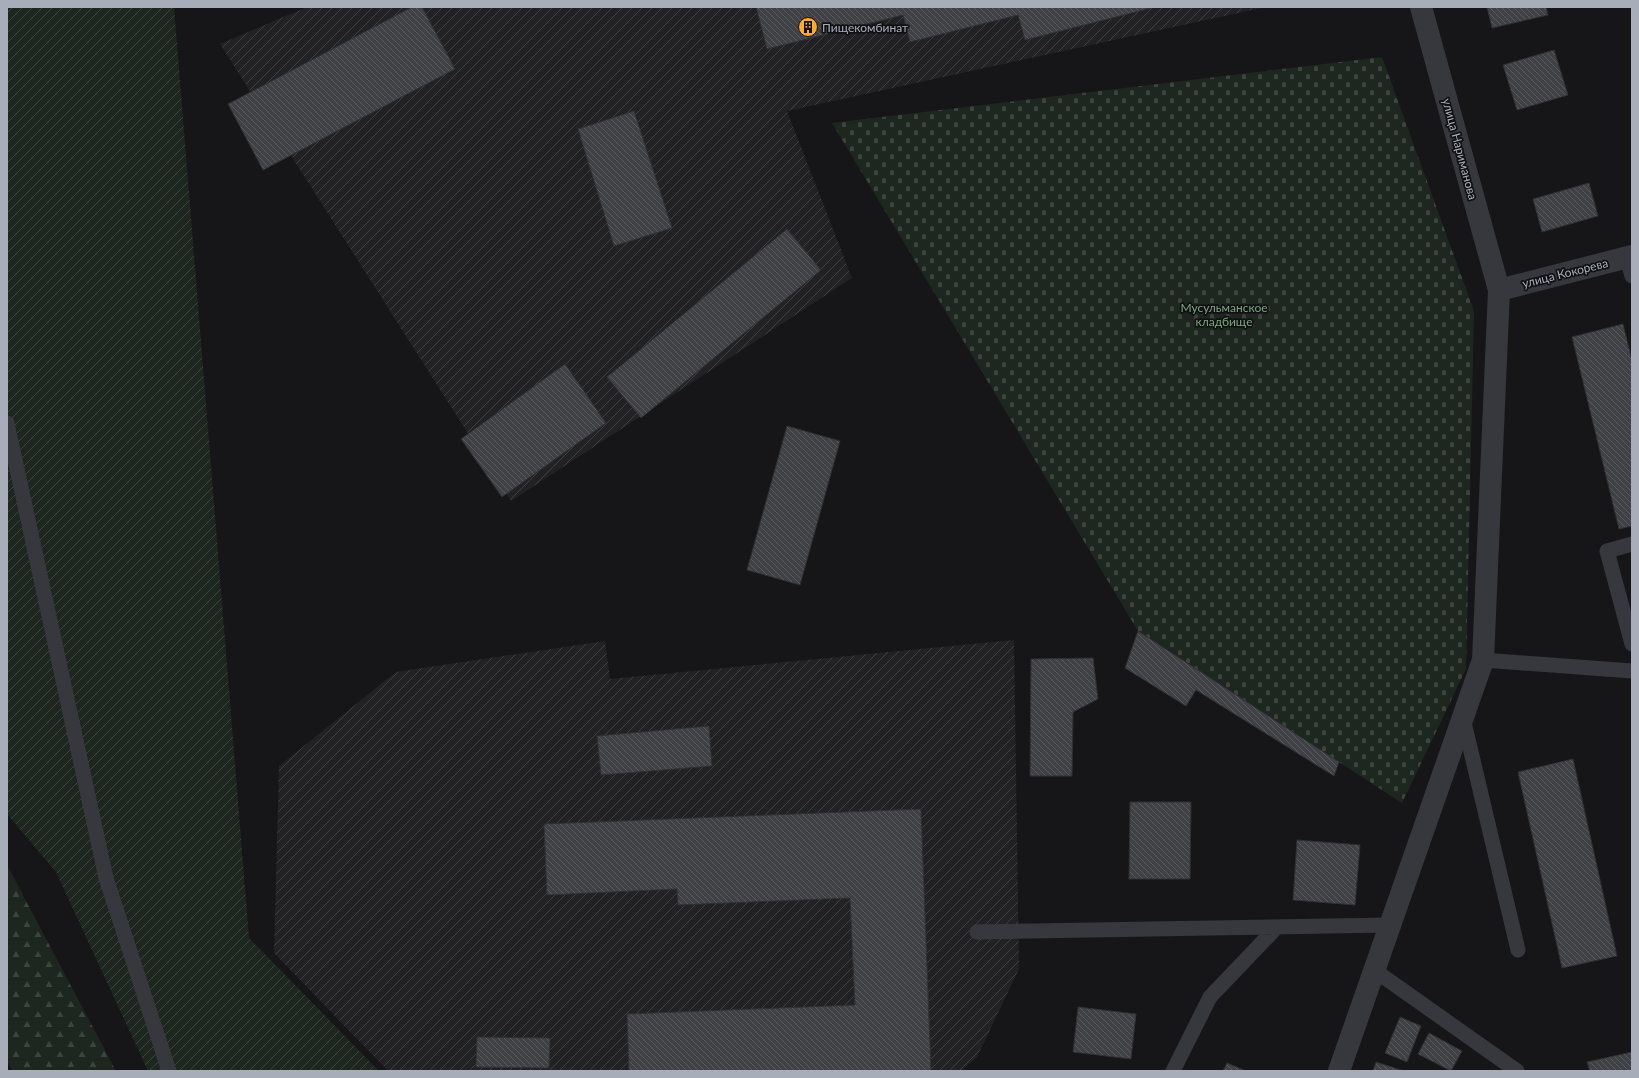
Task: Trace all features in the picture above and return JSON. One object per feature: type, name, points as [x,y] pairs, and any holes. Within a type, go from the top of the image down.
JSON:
[{"type":"street","name":"улица Нариманова","points":[[1339,1071],[1483,660],[1499,290],[1421,7]]},
{"type":"street","name":"улица Кокорева","points":[[1499,290],[1630,263]]},
{"type":"lane","points":[[7,423],[106,878],[169,1071]]},
{"type":"lane","points":[[1632,544],[1607,551],[1632,644]]},
{"type":"lane","points":[[1483,660],[1632,671]]},
{"type":"lane","points":[[1462,717],[1518,950]]},
{"type":"lane","points":[[977,932],[1389,925]]},
{"type":"lane","points":[[1173,1071],[1210,997],[1277,927]]},
{"type":"lane","points":[[1374,970],[1517,1071]]},
{"type":"shaded area","points":[[307,7],[1266,7],[787,111],[852,278],[511,501],[220,44]]},
{"type":"shaded area","points":[[1014,640],[1019,969],[977,1057],[961,1071],[388,1071],[274,953],[279,766],[396,672],[605,641],[610,679]]},
{"type":"green space","points":[[7,7],[174,7],[249,938],[379,1071],[148,1071],[56,872],[7,814]]},
{"type":"green space","name":"Мусульманское кладбище","points":[[1382,57],[1474,311],[1466,669],[1402,803],[1138,631],[832,123]]},
{"type":"green space","points":[[7,865],[116,1071],[13,1071],[7,1062]]},
{"type":"building","points":[[412,7],[422,7],[455,69],[263,170],[228,104]]},
{"type":"building","name":"Пищекомбинат","points":[[756,7],[1155,7],[1025,40],[1018,15],[910,42],[903,15],[767,49]]},
{"type":"building","points":[[1487,7],[1546,7],[1548,15],[1492,28]]},
{"type":"building","points":[[1554,50],[1568,95],[1517,110],[1503,65]]},
{"type":"building","points":[[634,111],[672,228],[614,246],[578,129]]},
{"type":"building","points":[[1589,183],[1598,216],[1542,232],[1533,199]]},
{"type":"building","points":[[787,229],[821,270],[641,418],[607,377]]},
{"type":"building","points":[[1623,324],[1632,361],[1632,526],[1619,529],[1572,337]]},
{"type":"building","points":[[565,364],[606,423],[502,497],[461,439]]},
{"type":"building","points":[[787,426],[840,441],[800,585],[747,570]]},
{"type":"building","points":[[1138,631],[1339,762],[1334,776],[1196,690],[1186,706],[1125,668]]},
{"type":"building","points":[[1093,658],[1098,699],[1073,712],[1072,776],[1030,776],[1031,659]]},
{"type":"building","points":[[709,726],[712,766],[601,775],[597,736]]},
{"type":"building","points":[[1573,759],[1617,956],[1562,968],[1518,772]]},
{"type":"building","points":[[1130,802],[1191,802],[1190,879],[1129,879]]},
{"type":"building","points":[[921,809],[931,1071],[629,1071],[627,1014],[855,1005],[850,898],[678,905],[677,889],[547,895],[544,824]]},
{"type":"building","points":[[1297,840],[1360,845],[1355,905],[1293,900]]},
{"type":"building","points":[[1078,1007],[1136,1014],[1131,1059],[1073,1052]]},
{"type":"building","points":[[1400,1017],[1421,1026],[1407,1062],[1385,1053]]},
{"type":"building","points":[[1429,1033],[1462,1051],[1451,1071],[1418,1054]]},
{"type":"building","points":[[477,1037],[550,1038],[549,1068],[476,1067]]},
{"type":"building","points":[[1632,1052],[1632,1071],[1590,1071],[1587,1062]]},
{"type":"building","points":[[1376,1062],[1404,1071],[1373,1071]]},
{"type":"building","points":[[1227,1063],[1246,1071],[1223,1071]]},
{"type":"place","name":"Пищекомбинат","points":[[808,27]]}]
